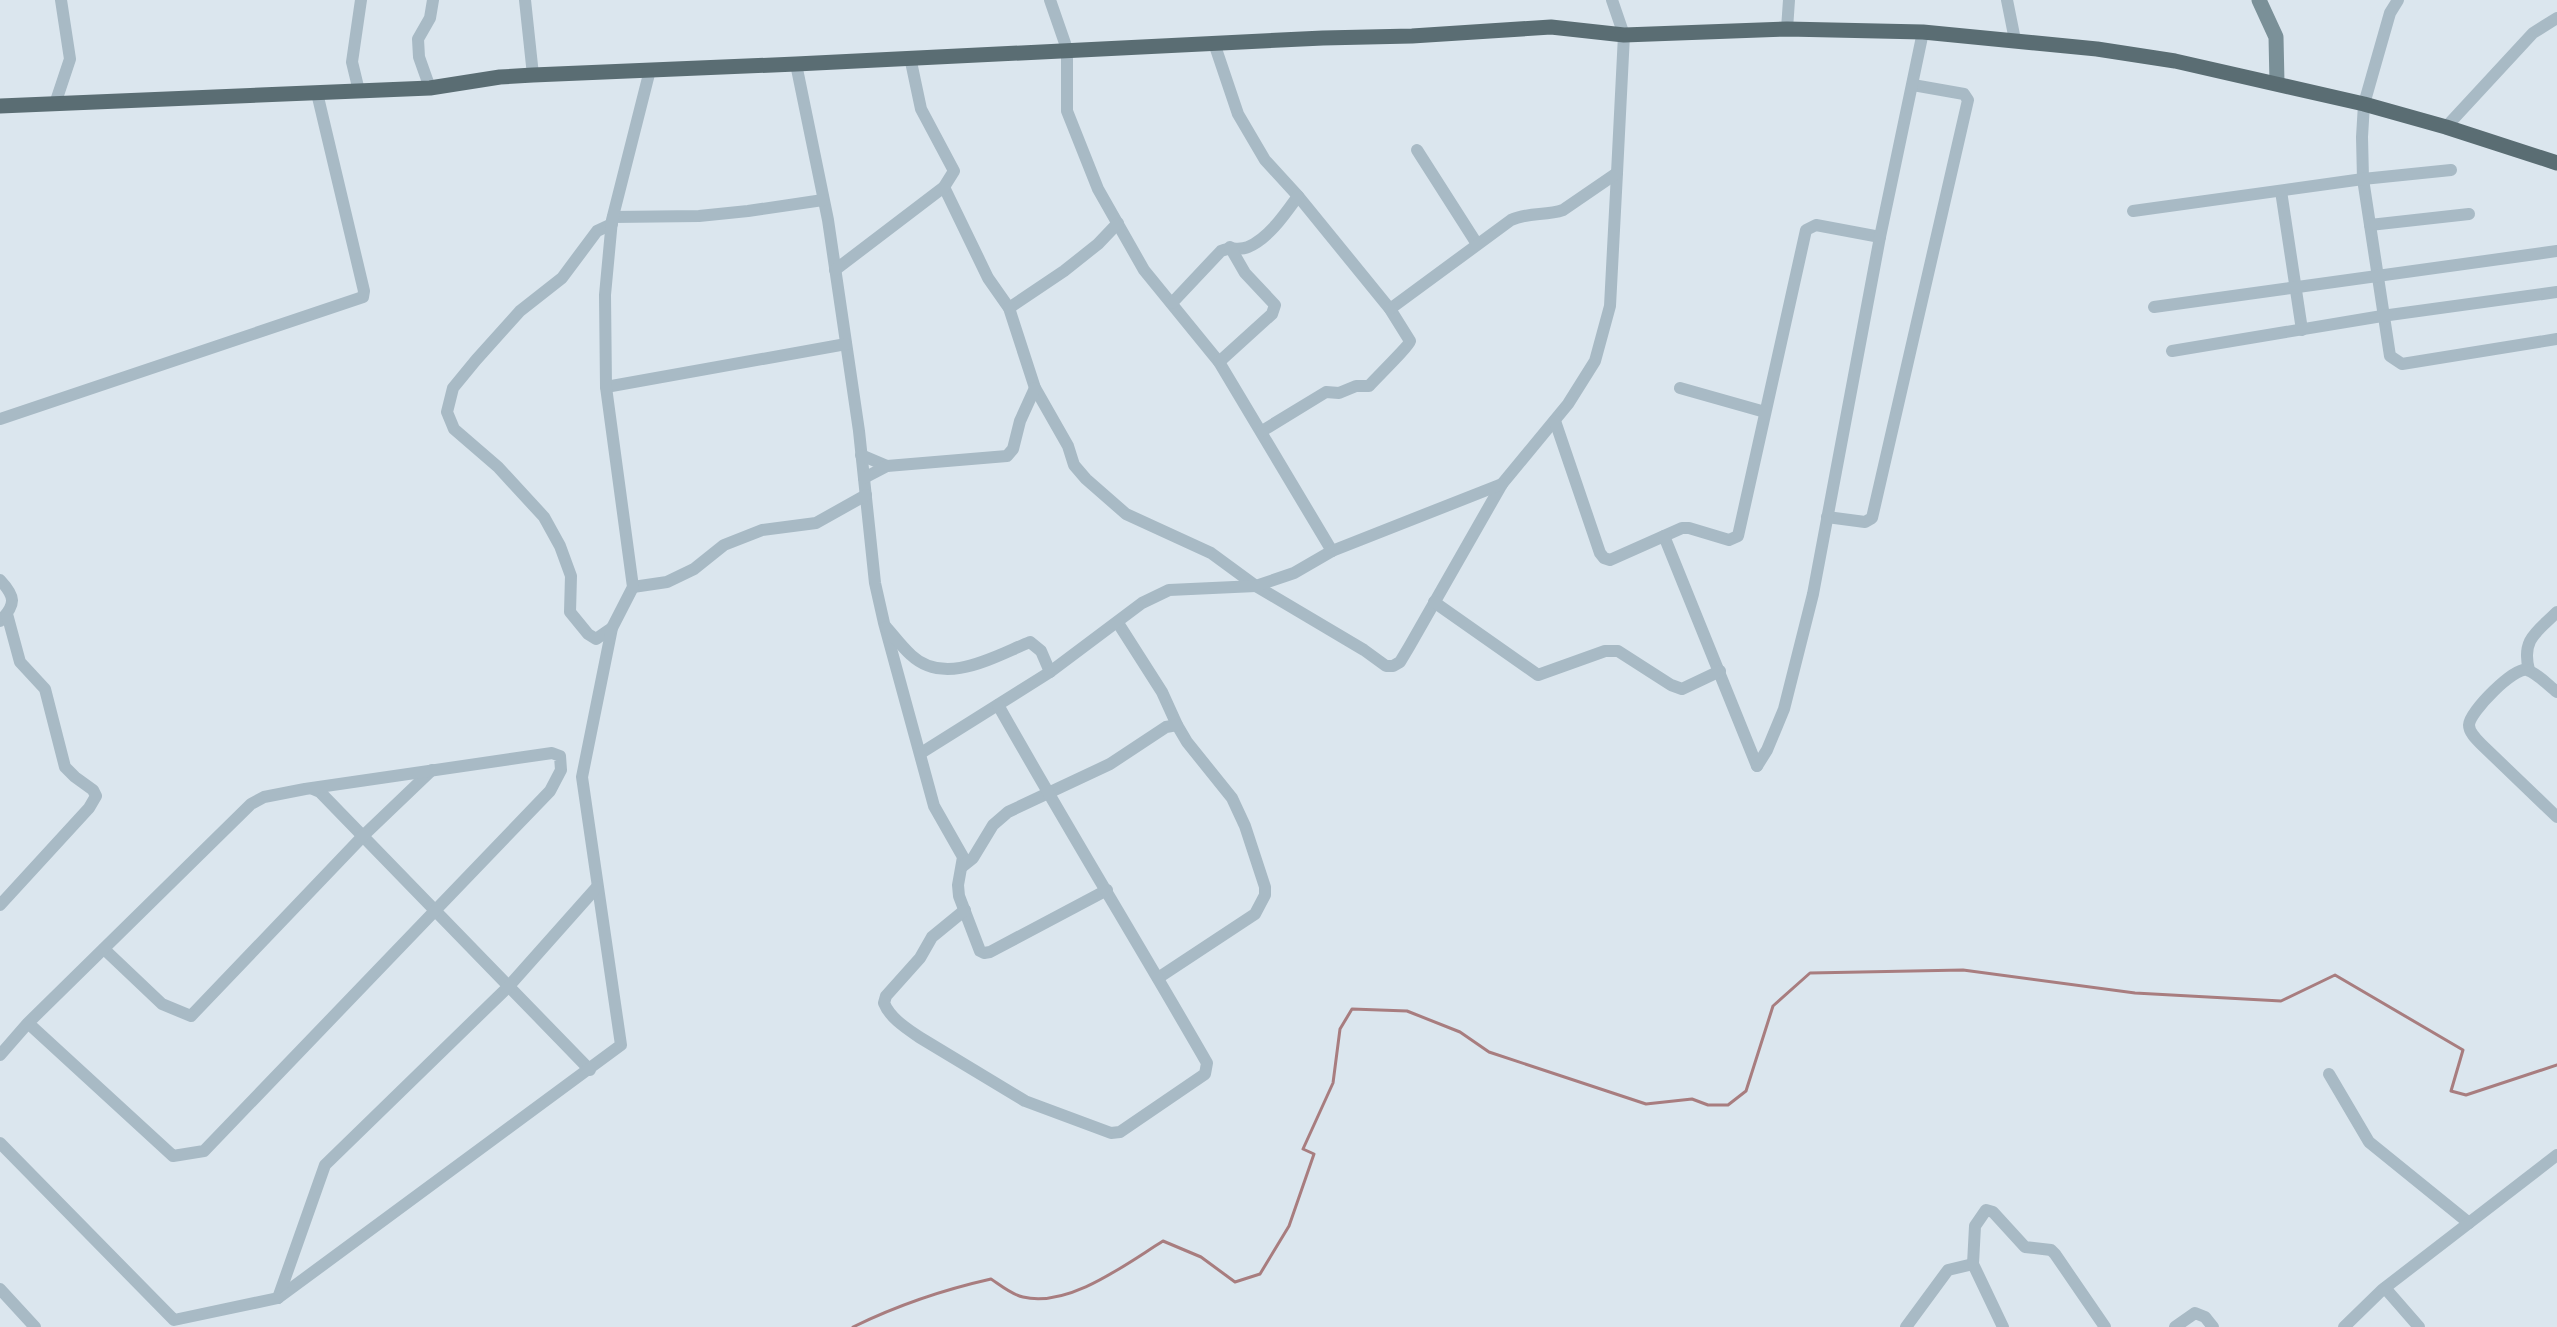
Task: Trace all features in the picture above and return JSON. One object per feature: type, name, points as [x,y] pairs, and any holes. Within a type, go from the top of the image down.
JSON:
[{"type":"main road","points":[[0,106],[430,88],[500,77],[533,75],[796,64],[1067,49],[1412,36],[1551,27],[1624,35],[1787,29],[1923,32],[2015,40],[2175,61],[2364,104],[2446,127],[2557,163]]},
{"type":"street","points":[[55,104],[70,59],[61,0]]},
{"type":"street","points":[[359,91],[352,62],[361,0]]},
{"type":"street","points":[[430,88],[419,57],[418,39],[430,18],[433,0]]},
{"type":"street","points":[[525,0],[533,75]]},
{"type":"street","points":[[1050,0],[1067,49],[1067,111],[1098,189],[1144,270],[1219,362],[1332,551]]},
{"type":"street","points":[[944,187],[988,278],[1009,308],[1035,388],[1068,446],[1074,465],[1103,496],[1126,514],[1211,553],[1256,586],[1364,650],[1386,666],[1393,666],[1400,662],[1502,484],[1555,421],[1595,361],[1610,306],[1624,35],[1612,0]]},
{"type":"street","points":[[1787,29],[1789,0]]},
{"type":"street","points":[[2007,0],[2015,40]]},
{"type":"street","points":[[2259,0],[2276,37],[2277,83]]},
{"type":"street","points":[[2398,0],[2390,13],[2364,104],[2362,137],[2363,179],[2382,316],[2390,356],[2402,364],[2557,339]]},
{"type":"street","points":[[2446,127],[2533,33],[2557,18]]},
{"type":"street","points":[[1664,536],[1757,766],[1767,750],[1790,688],[1813,594],[1880,237],[1923,32]]},
{"type":"street","points":[[1214,43],[1239,114],[1264,160],[1298,196],[1390,309],[1408,335],[1409,346],[1389,362],[1369,386],[1356,386],[1339,393],[1326,392],[1262,431]]},
{"type":"street","points":[[835,270],[944,187],[954,171],[921,109],[910,57]]},
{"type":"street","points":[[796,64],[835,270],[864,478],[875,583],[934,806],[963,857],[958,885],[980,951],[984,953],[1107,890]]},
{"type":"street","points":[[0,1143],[174,1320],[278,1298],[618,1049],[622,1041],[582,777],[612,628],[633,587],[606,387],[605,295],[612,220],[650,70]]},
{"type":"street","points":[[1827,517],[1865,522],[1872,518],[1968,100],[1964,94],[1912,85]]},
{"type":"street","points":[[0,419],[363,297],[364,291],[317,93]]},
{"type":"street","points":[[1417,150],[1477,243]]},
{"type":"street","points":[[2133,211],[2363,179],[2451,170]]},
{"type":"street","points":[[1390,309],[1477,243],[1519,216],[1563,210],[1617,172]]},
{"type":"street","points":[[2281,190],[2302,330]]},
{"type":"street","points":[[1172,303],[1221,251],[1230,247],[1245,249],[1257,243],[1298,196]]},
{"type":"street","points":[[612,628],[596,639],[588,634],[570,612],[571,576],[560,546],[544,517],[498,467],[454,429],[447,412],[453,388],[520,311],[562,278],[597,231],[612,220],[748,212],[823,200]]},
{"type":"street","points":[[2370,225],[2469,214]]},
{"type":"street","points":[[1009,308],[1064,271],[1098,244],[1119,223]]},
{"type":"street","points":[[1555,421],[1600,553],[1604,558],[1610,560],[1664,536],[1689,528],[1728,540],[1738,536],[1806,230],[1816,225],[1880,237]]},
{"type":"street","points":[[1219,362],[1272,314],[1275,305],[1245,273],[1230,247]]},
{"type":"street","points":[[2154,307],[2557,251]]},
{"type":"street","points":[[2172,351],[2382,316],[2557,292]]},
{"type":"street","points":[[606,387],[846,344]]},
{"type":"street","points":[[864,478],[887,466],[1007,456],[1013,449],[1020,421],[1035,388]]},
{"type":"street","points":[[1680,388],[1765,412]]},
{"type":"street","points":[[861,455],[887,466]]},
{"type":"street","points":[[921,753],[1050,672],[1142,603],[1169,591],[1256,586],[1294,573],[1332,551],[1502,484]]},
{"type":"street","points":[[633,587],[668,582],[694,568],[724,545],[762,530],[816,523],[866,495]]},
{"type":"street","points":[[0,580],[11,593],[12,603],[3,618],[20,662],[45,689],[66,767],[93,790],[96,796],[89,808],[0,905]]},
{"type":"street","points":[[1434,602],[1538,675],[1605,651],[1618,651],[1671,685],[1682,689],[1720,671]]},
{"type":"street","points":[[2529,670],[2525,654],[2528,643],[2557,612]]},
{"type":"street","points":[[884,623],[912,657],[934,668],[970,667],[1030,642],[1041,651],[1050,672]]},
{"type":"street","points":[[1118,623],[1162,692],[1177,725],[1214,779],[1232,798],[1249,837],[1265,895],[1255,914],[1158,978]]},
{"type":"street","points":[[2557,692],[2529,670],[2522,669],[2502,683],[2474,712],[2468,723],[2470,731],[2481,744],[2557,817]]},
{"type":"street","points":[[965,910],[932,937],[920,958],[886,996],[884,1003],[886,1009],[902,1026],[1025,1101],[1111,1133],[1120,1132],[1205,1074],[1208,1069],[1207,1063],[998,705]]},
{"type":"street","points":[[963,866],[973,858],[993,825],[1008,812],[1110,764],[1166,727],[1177,725]]},
{"type":"street","points":[[0,1055],[28,1023],[252,804],[264,797],[552,753],[560,756],[561,770],[550,791],[204,1150],[173,1156],[28,1023]]},
{"type":"street","points":[[104,949],[162,1004],[191,1016],[364,835],[432,770]]},
{"type":"street","points":[[312,789],[321,792],[364,835],[590,1070]]},
{"type":"street","points":[[278,1298],[325,1165],[508,986],[597,887]]},
{"type":"street","points":[[2329,1074],[2369,1142],[2469,1223]]},
{"type":"street","points":[[2344,1327],[2385,1288],[2557,1155]]},
{"type":"street","points":[[2003,1327],[1973,1264],[1975,1226],[1986,1210],[1993,1212],[2025,1247],[2051,1250],[2105,1327]]},
{"type":"street","points":[[1906,1327],[1948,1270],[1973,1264]]},
{"type":"street","points":[[2385,1288],[2419,1327]]},
{"type":"street","points":[[0,1289],[35,1327]]},
{"type":"street","points":[[2175,1327],[2195,1313],[2205,1317],[2213,1327]]},
{"type":"waterway","points":[[853,1327],[920,1299],[991,1279],[1019,1296],[1041,1299],[1059,1296],[1078,1290],[1115,1272],[1163,1241],[1201,1257],[1235,1282],[1260,1274],[1289,1226],[1314,1154],[1303,1149],[1333,1083],[1340,1029],[1352,1009],[1407,1011],[1460,1032],[1489,1052],[1646,1104],[1692,1099],[1708,1105],[1728,1105],[1746,1091],[1773,1006],[1810,973],[1963,970],[2135,993],[2281,1001],[2335,975],[2463,1050],[2451,1091],[2466,1095],[2557,1065]]}]
